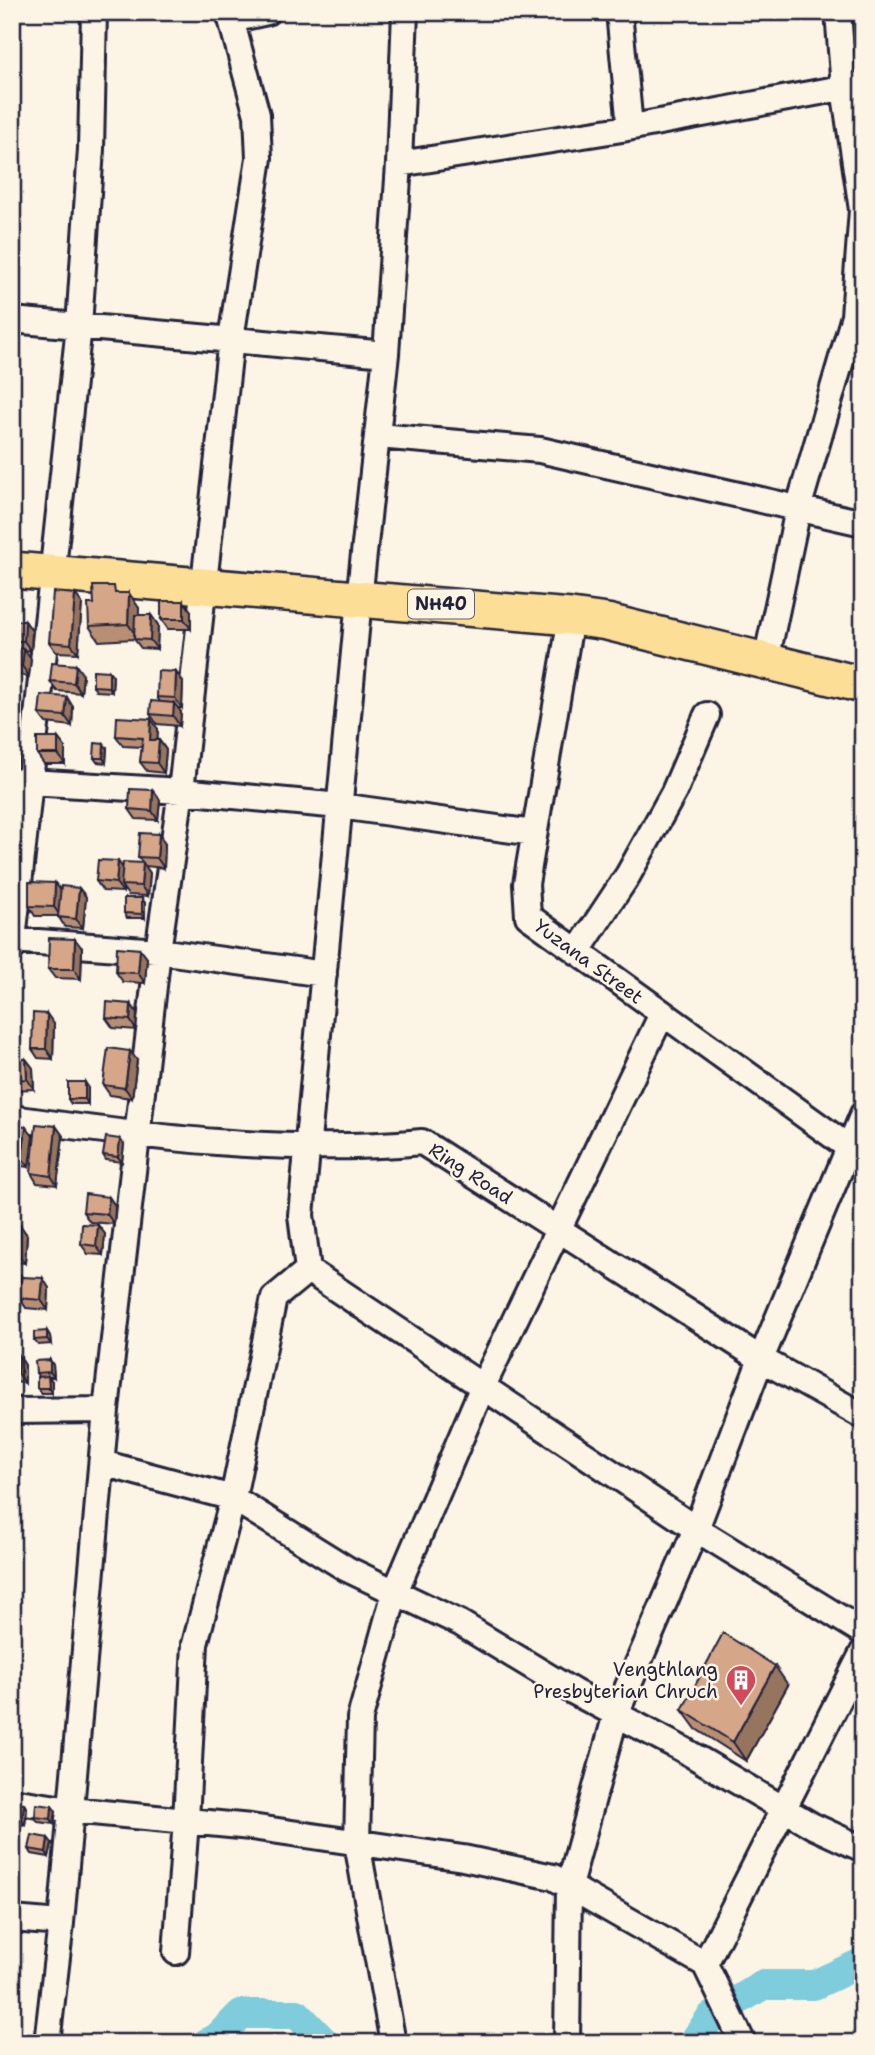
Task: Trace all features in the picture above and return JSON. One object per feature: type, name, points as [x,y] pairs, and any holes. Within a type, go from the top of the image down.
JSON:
[{"type":"highway","name":"NH40","points":[[12,570],[571,617],[607,622],[863,685]]},
{"type":"street","points":[[94,12],[91,149],[79,326],[52,574],[22,782],[13,943],[158,951],[324,974]]},
{"type":"street","points":[[47,2043],[61,1923],[106,1410],[158,951],[181,791],[231,339],[255,198],[259,158],[257,115],[230,16],[267,12]]},
{"type":"street","points":[[405,12],[399,163],[386,354],[359,598],[301,1215],[308,1270],[696,1529],[863,1632]]},
{"type":"street","points":[[619,12],[630,127]]},
{"type":"street","points":[[766,661],[799,509],[858,316],[862,209],[853,86],[838,12]]},
{"type":"street","points":[[399,163],[630,127],[853,86]]},
{"type":"street","points":[[12,320],[386,354]]},
{"type":"street","points":[[378,436],[540,450],[863,523]]},
{"type":"street","name":"Yuzana Street","points":[[571,617],[526,884],[528,916],[856,1153]]},
{"type":"street","points":[[577,952],[628,875],[674,792],[707,715]]},
{"type":"street","points":[[22,782],[181,791],[340,806],[534,833]]},
{"type":"street","points":[[393,2043],[357,1843],[360,1718],[395,1591],[483,1387],[662,1014]]},
{"type":"street","points":[[566,2043],[569,1886],[616,1714],[696,1529],[761,1359],[856,1153],[863,1114]]},
{"type":"street","name":"Ring Road","points":[[12,1118],[175,1141],[356,1149],[422,1142],[761,1359],[863,1416]]},
{"type":"street","points":[[176,1952],[187,1821],[195,1644],[233,1498],[274,1298],[308,1270]]},
{"type":"street","points":[[12,1411],[106,1410]]},
{"type":"street","points":[[102,1463],[233,1498],[347,1569],[460,1623],[785,1810],[863,1849]]},
{"type":"street","points":[[705,1964],[863,1652]]},
{"type":"street","points":[[12,1801],[357,1843],[553,1877],[705,1964],[743,2043]]},
{"type":"street","points":[[12,1919],[61,1923]]},
{"type":"building","points":[[93,586],[114,586],[115,593],[129,593],[128,624],[89,626],[88,604],[94,604]]},
{"type":"building","points":[[53,592],[75,594],[71,644],[49,642]]},
{"type":"building","points":[[161,601],[184,601],[184,619],[161,619]]},
{"type":"building","points":[[135,615],[151,615],[150,640],[134,639]]},
{"type":"building","points":[[12,621],[25,621],[24,641],[12,641]]},
{"type":"building","points":[[12,648],[24,649],[22,666],[12,665]]},
{"type":"building","points":[[52,663],[76,665],[74,683],[50,681]]},
{"type":"building","points":[[93,670],[109,671],[109,687],[93,686]]},
{"type":"building","points":[[158,671],[176,672],[175,698],[157,697]]},
{"type":"building","points":[[41,695],[67,697],[65,716],[39,714]]},
{"type":"building","points":[[151,701],[174,703],[173,716],[150,714]]},
{"type":"building","points":[[117,717],[151,719],[150,740],[159,740],[157,763],[140,762],[143,738],[116,736]]},
{"type":"building","points":[[37,738],[58,738],[58,754],[37,754]]},
{"type":"building","points":[[95,743],[104,744],[103,758],[94,758]]},
{"type":"building","points":[[130,789],[153,790],[152,811],[129,809]]},
{"type":"building","points":[[140,833],[159,834],[157,858],[138,857]]},
{"type":"building","points":[[98,860],[118,861],[116,883],[96,881]]},
{"type":"building","points":[[123,862],[143,863],[141,886],[121,885]]},
{"type":"building","points":[[29,882],[55,883],[54,907],[29,906]]},
{"type":"building","points":[[61,886],[79,888],[76,919],[58,917]]},
{"type":"building","points":[[124,898],[142,898],[142,914],[124,913]]},
{"type":"building","points":[[49,938],[75,939],[74,969],[48,969]]},
{"type":"building","points":[[117,947],[140,949],[138,973],[116,972]]},
{"type":"building","points":[[107,1002],[131,1004],[130,1020],[106,1018]]},
{"type":"building","points":[[33,1013],[47,1014],[46,1049],[32,1049]]},
{"type":"building","points":[[108,1048],[130,1051],[125,1088],[103,1085]]},
{"type":"building","points":[[12,1059],[26,1059],[27,1079],[12,1080]]},
{"type":"building","points":[[68,1082],[85,1082],[85,1099],[68,1099]]},
{"type":"building","points":[[36,1124],[56,1126],[51,1176],[31,1173]]},
{"type":"building","points":[[12,1125],[26,1127],[22,1158],[12,1156]]},
{"type":"building","points":[[106,1137],[120,1139],[118,1157],[103,1155]]},
{"type":"building","points":[[85,1194],[109,1197],[107,1214],[83,1212]]},
{"type":"building","points":[[82,1224],[98,1225],[96,1246],[81,1244]]},
{"type":"building","points":[[12,1225],[20,1225],[18,1254],[12,1253]]},
{"type":"building","points":[[12,1268],[15,1268],[14,1297],[12,1297]]},
{"type":"building","points":[[21,1277],[43,1278],[41,1300],[19,1298]]},
{"type":"building","points":[[47,1331],[47,1339],[34,1340],[34,1332]]},
{"type":"building","points":[[12,1355],[19,1355],[18,1373],[12,1373]]},
{"type":"building","points":[[50,1360],[50,1372],[36,1373],[35,1361]]},
{"type":"building","points":[[48,1376],[49,1388],[37,1388],[37,1377]]},
{"type":"building","points":[[723,1633],[775,1666],[733,1742],[682,1710]]},
{"type":"building","points":[[12,1802],[24,1804],[22,1820],[12,1818]]},
{"type":"building","points":[[36,1804],[52,1806],[51,1819],[35,1817]]},
{"type":"building","points":[[32,1835],[48,1838],[46,1852],[29,1849]]},
{"type":"waterway","points":[[693,2043],[711,2017],[763,1985],[814,1985],[863,1962]]},
{"type":"waterway","points":[[207,2043],[217,2038],[241,2014],[297,2014],[325,2043]]},
{"type":"place","name":"Vengthlang Presbyterian Chruch","points":[[741,1707]]}]
